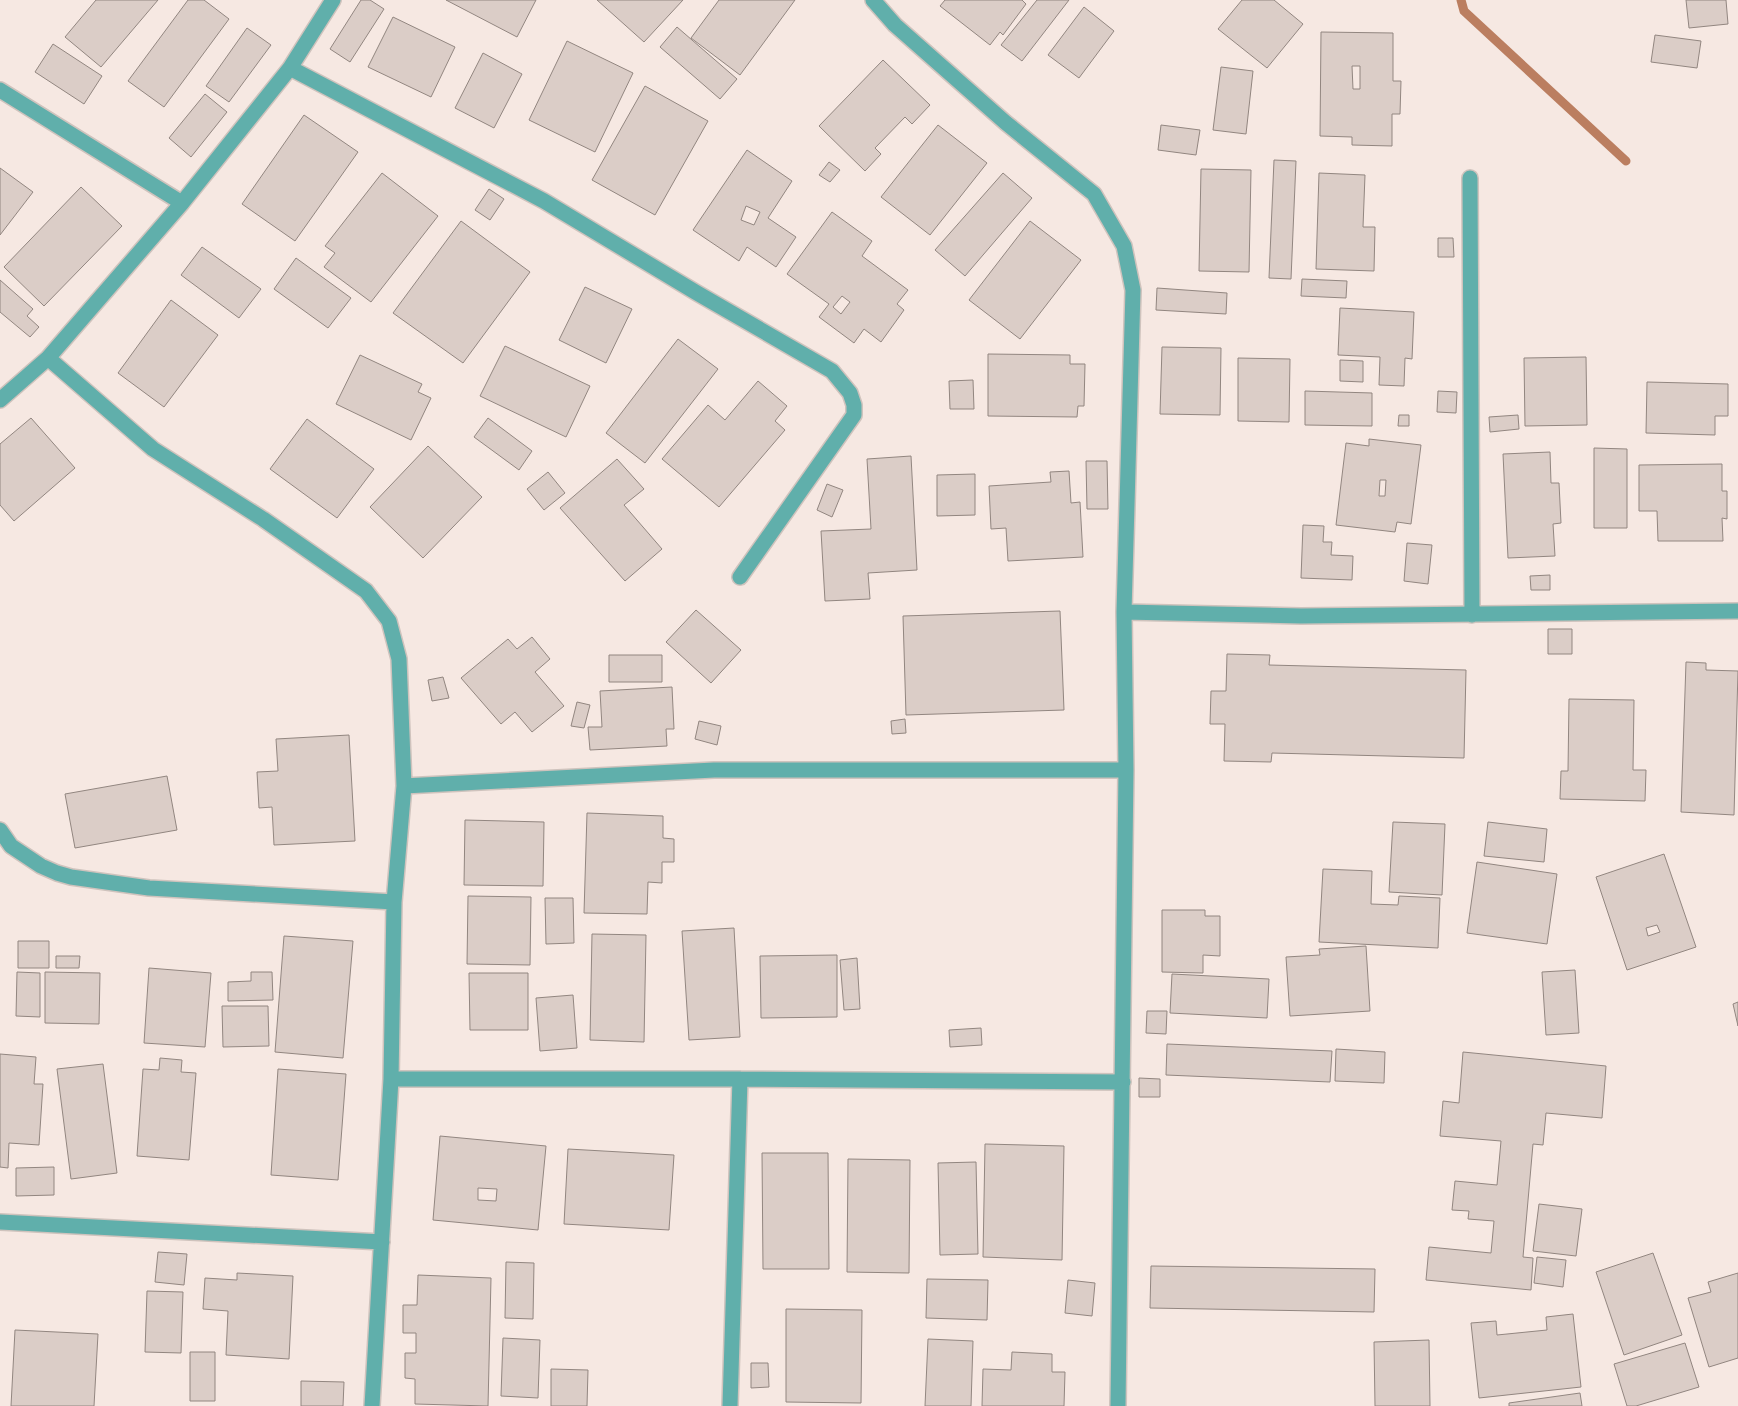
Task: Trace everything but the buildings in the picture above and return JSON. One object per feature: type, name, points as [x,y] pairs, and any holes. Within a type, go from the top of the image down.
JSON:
[{"type":"street","points":[[0,400],[48,358],[182,203],[290,68],[333,0]]},
{"type":"street","points":[[873,0],[894,25],[1006,123],[1094,194],[1124,246],[1133,290],[1124,612],[1126,770],[1118,1406]]},
{"type":"street","points":[[290,68],[544,201],[832,371],[850,393],[854,405],[854,415],[740,578]]},
{"type":"street","points":[[0,90],[182,203]]},
{"type":"street","points":[[1470,178],[1472,615]]},
{"type":"street","points":[[48,358],[153,449],[262,519],[366,591],[389,621],[399,658],[404,786],[394,902],[391,1079],[372,1406]]},
{"type":"street","points":[[1124,612],[1301,616],[1738,611]]},
{"type":"street","points":[[404,786],[714,770],[1126,770]]},
{"type":"street","points":[[0,830],[6,846],[57,874],[71,877],[149,888],[394,902]]},
{"type":"street","points":[[391,1079],[1123,1082]]},
{"type":"street","points":[[730,1406],[740,1079]]},
{"type":"street","points":[[0,1222],[382,1242]]},
{"type":"waterway","points":[[1461,0],[1464,11],[1626,161]]}]
